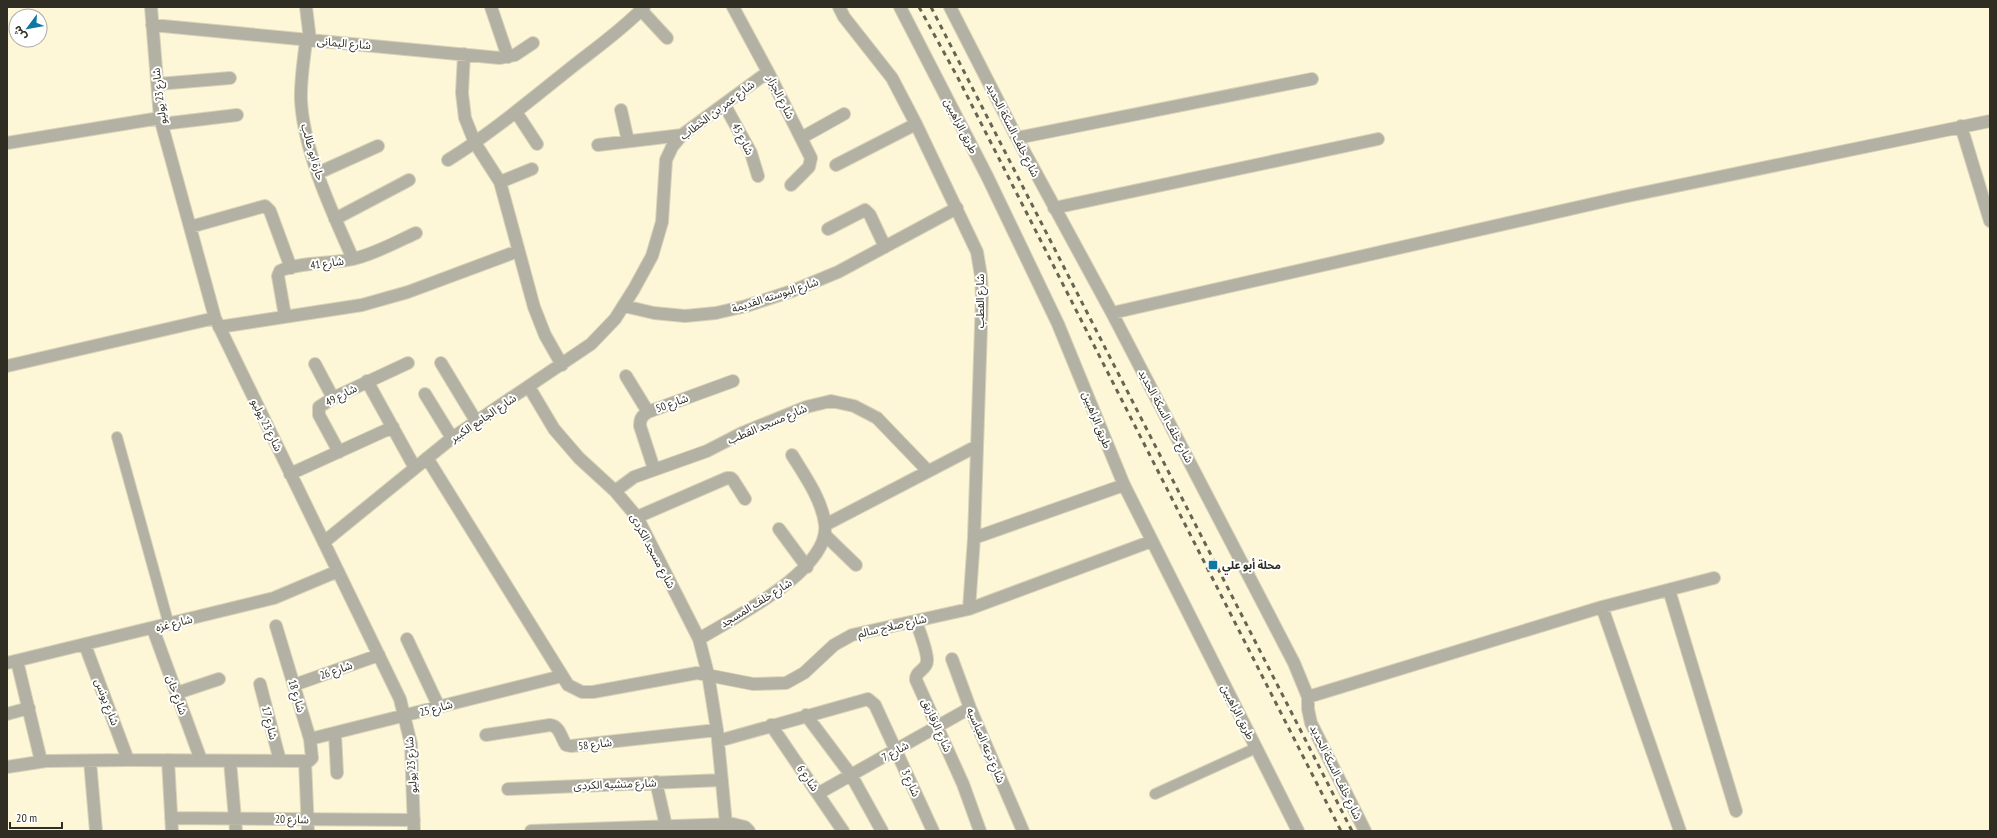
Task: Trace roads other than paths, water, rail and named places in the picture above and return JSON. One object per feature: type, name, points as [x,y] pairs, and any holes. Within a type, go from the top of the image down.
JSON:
[{"type":"street","name":"شارع 23 يوليو","points":[[151,7],[161,121],[217,322],[400,699],[411,744],[414,826]]},
{"type":"street","name":"حارة ابو طالب","points":[[306,7],[308,40],[301,100],[305,129],[318,173],[335,219],[353,259]]},
{"type":"street","points":[[491,7],[508,57],[514,55],[533,42]]},
{"type":"street","name":"شارع الجزار","points":[[733,7],[768,72],[811,158],[811,163],[791,185]]},
{"type":"street","name":"شارع القطب","points":[[839,7],[844,17],[892,78],[916,124],[977,252],[981,276],[974,538],[970,609]]},
{"type":"street","name":"طريق الراهبين","points":[[900,7],[987,176],[1058,324],[1124,485],[1298,831]]},
{"type":"street","name":"شارع خلف السكة الحديد","points":[[950,7],[1017,138],[1112,313],[1294,663],[1308,696],[1308,709],[1311,723],[1365,831]]},
{"type":"street","points":[[448,160],[476,143],[643,9],[667,38]]},
{"type":"street","name":"شارع اليمانى","points":[[152,25],[508,57]]},
{"type":"street","points":[[464,54],[462,92],[465,118],[476,143],[500,182],[534,307],[545,335],[562,365]]},
{"type":"street","name":"شارع عمر بن الخطاب","points":[[634,289],[652,256],[662,222],[666,160],[672,147],[682,135],[768,72]]},
{"type":"street","points":[[158,84],[230,78]]},
{"type":"street","points":[[1017,138],[1312,79]]},
{"type":"street","name":"شارع 45","points":[[724,104],[751,154],[758,176]]},
{"type":"street","points":[[621,110],[628,141]]},
{"type":"street","points":[[516,112],[537,144]]},
{"type":"street","points":[[801,138],[844,114]]},
{"type":"street","points":[[7,144],[161,121],[237,115]]},
{"type":"street","points":[[1112,313],[1392,248],[1623,197],[1990,121]]},
{"type":"street","points":[[836,165],[916,124]]},
{"type":"street","points":[[1961,126],[1990,221]]},
{"type":"street","points":[[598,145],[682,135]]},
{"type":"street","points":[[1054,208],[1378,139]]},
{"type":"street","points":[[318,173],[378,146]]},
{"type":"street","points":[[500,182],[532,169]]},
{"type":"street","points":[[335,219],[409,180]]},
{"type":"street","points":[[190,227],[265,206],[270,211],[291,268],[278,273],[284,316]]},
{"type":"street","name":"شارع البوسته القديمة","points":[[624,306],[654,313],[685,316],[716,313],[792,291],[838,272],[957,208]]},
{"type":"street","points":[[828,229],[865,210],[870,215],[885,247]]},
{"type":"street","name":"شارع 41","points":[[291,268],[353,259],[374,252],[416,233]]},
{"type":"street","points":[[7,366],[217,322],[284,316],[362,305],[432,284],[518,251]]},
{"type":"street","name":"شارع الجامع الكبير","points":[[324,542],[452,438],[591,344],[615,319],[634,289]]},
{"type":"street","name":"شارع 49","points":[[339,452],[318,411],[322,404],[408,363]]},
{"type":"street","points":[[441,363],[476,421]]},
{"type":"street","points":[[315,364],[333,398]]},
{"type":"street","points":[[626,376],[648,412]]},
{"type":"street","name":"شارع 50","points":[[654,469],[640,426],[640,420],[648,412],[733,381]]},
{"type":"street","points":[[367,382],[415,468]]},
{"type":"street","name":"شارع مسجد الكردى","points":[[529,387],[554,429],[579,458],[615,491],[637,517],[699,639],[708,674],[717,735],[726,824]]},
{"type":"street","points":[[425,394],[452,438]]},
{"type":"street","name":"شارع مسجد القطب","points":[[615,491],[634,477],[707,451],[742,432],[806,407],[831,401],[854,406],[877,418],[928,471]]},
{"type":"street","points":[[290,474],[393,427]]},
{"type":"street","points":[[825,530],[928,471],[977,446]]},
{"type":"street","points":[[792,456],[813,491],[822,512],[825,530],[856,565]]},
{"type":"street","points":[[427,458],[565,680]]},
{"type":"street","points":[[637,517],[727,478],[731,478],[733,480],[744,499]]},
{"type":"street","points":[[974,538],[1124,485]]},
{"type":"street","points":[[779,529],[807,566]]},
{"type":"street","name":"شارع خلف المسجد","points":[[699,639],[792,580],[807,566],[819,550],[825,530]]},
{"type":"street","name":"شارع صلاح سالم","points":[[565,680],[582,692],[593,692],[697,673],[753,684],[786,683],[804,673],[834,645],[852,635],[970,609],[1152,541]]},
{"type":"street","name":"شارع غزه","points":[[12,662],[153,629],[274,598],[338,570]]},
{"type":"street","points":[[1308,696],[1602,607],[1714,578]]},
{"type":"street","points":[[1669,590],[1736,811]]},
{"type":"street","points":[[1602,607],[1680,831]]},
{"type":"street","name":"شارع الزقازيق","points":[[916,621],[928,660],[925,667],[918,673],[916,680],[963,784],[980,831]]},
{"type":"street","name":"شارع 18","points":[[276,626],[310,739],[312,758],[305,761]]},
{"type":"street","name":"شارع خان","points":[[153,629],[201,760]]},
{"type":"street","points":[[407,639],[439,707]]},
{"type":"street","name":"شارع يونس","points":[[85,645],[128,760]]},
{"type":"street","name":"شارع 26","points":[[294,685],[379,655]]},
{"type":"street","name":"شارع ترعه العباسيه","points":[[952,659],[970,708],[1023,831]]},
{"type":"street","points":[[12,662],[29,708],[41,761]]},
{"type":"street","points":[[176,693],[218,679]]},
{"type":"street","name":"شارع 25","points":[[310,739],[439,707],[565,680]]},
{"type":"street","name":"شارع 17","points":[[260,684],[280,761]]},
{"type":"street","name":"شارع 3","points":[[806,715],[862,699],[868,699],[874,705],[933,831]]},
{"type":"street","points":[[7,714],[29,708]]},
{"type":"street","name":"شارع 7","points":[[819,793],[970,708]]},
{"type":"street","points":[[717,735],[771,725],[806,715],[851,775],[882,831]]},
{"type":"street","name":"شارع 58","points":[[486,735],[554,725],[558,729],[566,745],[571,746],[717,735]]},
{"type":"street","name":"شارع 6","points":[[771,725],[819,793],[843,831]]},
{"type":"street","points":[[335,733],[337,773]]},
{"type":"street","points":[[90,760],[96,831]]},
{"type":"street","points":[[7,767],[41,761],[90,760],[305,761],[308,825]]},
{"type":"street","points":[[168,760],[172,831]]},
{"type":"street","points":[[230,761],[236,825]]},
{"type":"street","name":"شارع منشيه الكردى","points":[[508,789],[722,780]]},
{"type":"street","points":[[656,782],[666,826]]},
{"type":"street","name":"شارع 20","points":[[171,818],[236,825],[414,826]]},
{"type":"street","points":[[532,831],[726,824],[739,825],[749,831]]},
{"type":"lane","points":[[117,436],[169,625]]},
{"type":"lane","points":[[1156,794],[1256,748]]},
{"type":"railway","points":[[919,7],[958,78],[1341,831]]},
{"type":"railway","points":[[931,7],[1352,831]]},
{"type":"place","name":"محلة أبو علي","points":[[1213,565]]}]
